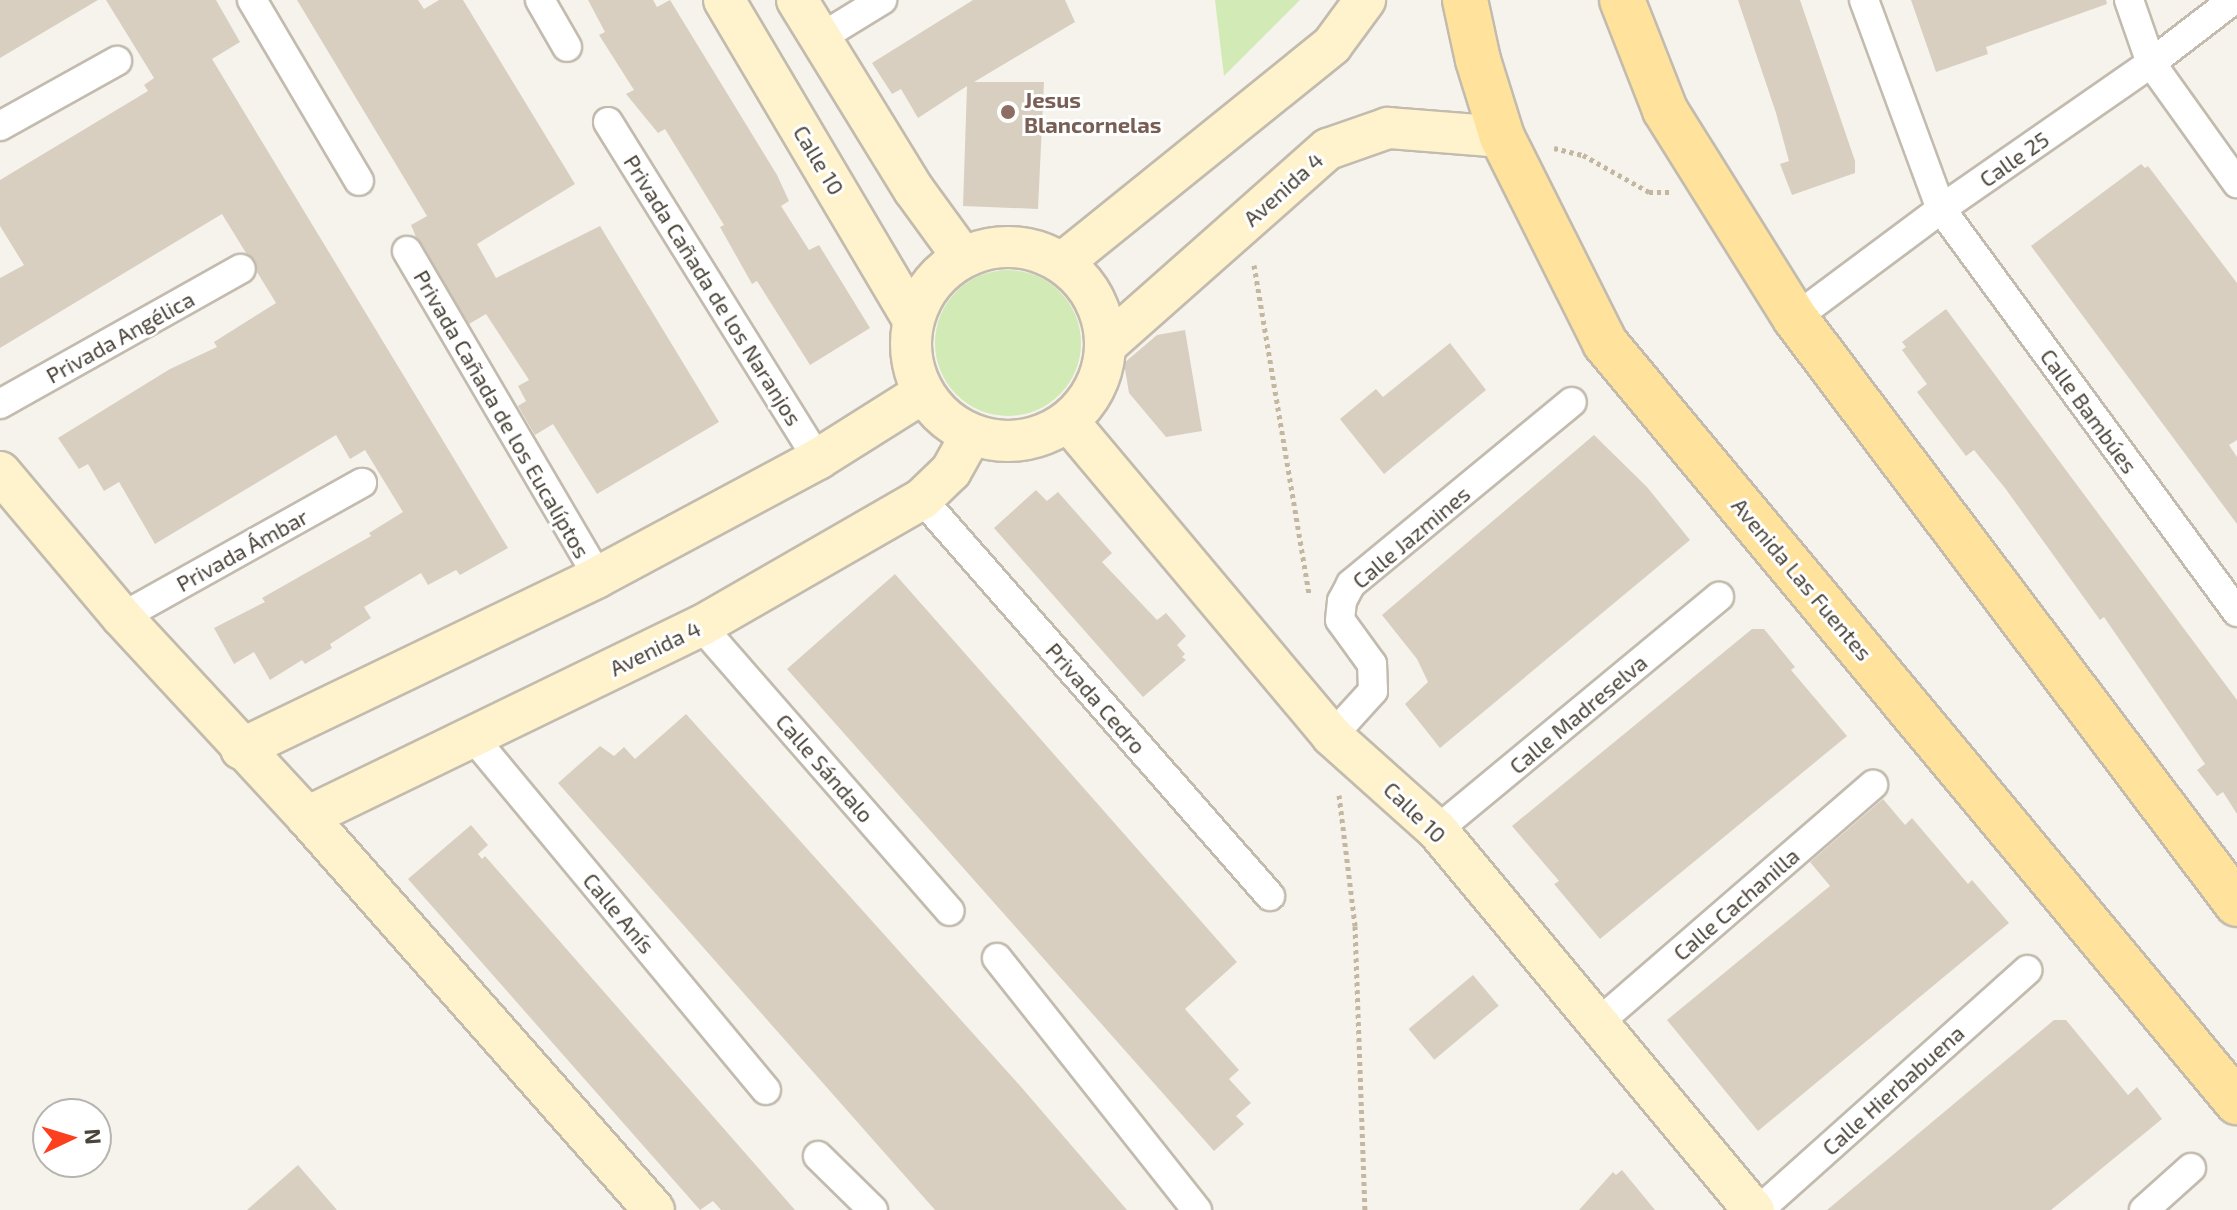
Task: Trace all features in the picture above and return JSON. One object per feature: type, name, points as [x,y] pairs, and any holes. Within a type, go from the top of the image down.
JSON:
[{"type":"main road","name":"Avenida Las Fuentes","points":[[1465,0],[1478,60],[1502,137],[1605,343],[2237,1102]]},
{"type":"main road","points":[[1622,0],[1665,110],[1795,318],[2237,904]]},
{"type":"street","points":[[252,0],[359,181]]},
{"type":"street","points":[[540,0],[567,47]]},
{"type":"street","name":"Calle 10","points":[[724,0],[913,319]]},
{"type":"street","points":[[797,0],[914,190],[962,256]]},
{"type":"street","points":[[820,38],[882,0]]},
{"type":"street","points":[[1062,263],[1332,45],[1365,0]]},
{"type":"street","name":"Calle Bambúes","points":[[1864,0],[1941,209],[2237,612]]},
{"type":"street","points":[[2129,0],[2151,63],[2237,183]]},
{"type":"street","name":"Calle 25","points":[[1795,318],[1941,209],[2151,63],[2233,0]]},
{"type":"street","points":[[0,126],[117,61]]},
{"type":"street","name":"Privada Cañada de los Naranjos","points":[[608,122],[818,459]]},
{"type":"street","name":"Avenida 4","points":[[1105,346],[1328,149],[1388,128],[1502,137]]},
{"type":"street","points":[[1013,246],[1039,251],[1062,263],[1080,279],[1094,299],[1105,346],[1100,374],[1088,400],[1068,421],[1038,437],[1004,442],[971,435],[943,418],[923,393],[911,357],[913,319],[931,283],[962,256],[987,248],[1013,246]]},
{"type":"street","name":"Privada Cañada de los Eucalíptos","points":[[407,251],[598,577]]},
{"type":"street","name":"Privada Angélica","points":[[0,404],[241,269]]},
{"type":"street","points":[[241,749],[598,577],[818,459],[923,393]]},
{"type":"street","name":"Calle Jazmines","points":[[1332,736],[1373,691],[1372,664],[1340,620],[1342,601],[1351,584],[1572,402]]},
{"type":"street","name":"Calle 10","points":[[1068,421],[1332,736],[1437,830],[1757,1210]]},
{"type":"street","name":"Avenida 4","points":[[307,817],[701,626],[922,499],[951,471],[971,435]]},
{"type":"street","points":[[0,472],[122,617],[307,817],[654,1210]]},
{"type":"street","name":"Privada Ámbar","points":[[122,617],[362,483]]},
{"type":"street","name":"Privada Cedro","points":[[922,499],[1270,896]]},
{"type":"street","name":"Calle Madreselva","points":[[1437,830],[1719,597]]},
{"type":"street","name":"Calle Sándalo","points":[[701,626],[950,911]]},
{"type":"street","name":"Calle Anís","points":[[472,736],[766,1090]]},
{"type":"street","name":"Calle Cachanilla","points":[[1598,1023],[1873,785]]},
{"type":"street","points":[[997,958],[1197,1210]]},
{"type":"street","name":"Calle Hierbabuena","points":[[1757,1210],[2027,970]]},
{"type":"street","points":[[818,1156],[873,1210]]},
{"type":"street","points":[[2144,1210],[2191,1168]]},
{"type":"path","points":[[1502,137],[1583,155],[1649,192],[1717,193]]},
{"type":"green space","points":[[1215,0],[1300,0],[1224,76]]},
{"type":"green space","points":[[1008,270],[1036,275],[1060,291],[1076,315],[1081,343],[1076,371],[1060,395],[1036,411],[1008,416],[980,411],[956,395],[940,371],[935,343],[940,315],[956,291],[980,275]]},
{"type":"building","points":[[0,0],[98,0],[0,58]]},
{"type":"building","points":[[106,0],[216,0],[240,42],[212,59],[508,548],[460,575],[456,570],[428,585],[421,573],[364,607],[371,618],[330,644],[332,648],[305,664],[302,660],[270,680],[254,652],[234,664],[214,628],[265,602],[262,598],[371,536],[369,533],[403,512],[365,450],[350,459],[336,435],[155,544],[119,482],[104,491],[88,464],[79,469],[58,438],[170,369],[217,347],[214,342],[276,303],[257,272],[255,260],[246,253],[222,214],[0,348],[0,278],[24,265],[0,226],[0,180],[148,91],[144,85],[154,78]]},
{"type":"building","points":[[297,0],[418,0],[424,9],[439,0],[463,0],[575,184],[477,244],[496,278],[600,226],[719,422],[597,494],[553,424],[535,435],[518,406],[526,401],[518,386],[529,380],[486,314],[469,324],[411,225],[427,216]]},
{"type":"building","points":[[588,0],[653,0],[657,7],[670,0],[777,175],[789,201],[781,206],[809,250],[819,245],[870,328],[810,365],[757,281],[752,284],[720,227],[724,225],[665,129],[658,133],[626,94],[634,90],[599,35],[605,32]]},
{"type":"building","points":[[973,0],[1065,0],[1075,22],[974,82],[1044,82],[1038,209],[963,206],[967,86],[918,118],[901,89],[892,94],[872,63]]},
{"type":"building","points":[[1738,0],[1800,0],[1855,161],[1855,173],[1792,195],[1780,164],[1789,161],[1776,113]]},
{"type":"building","points":[[1911,0],[2106,0],[2107,4],[1986,47],[1988,54],[1936,72]]},
{"type":"building","points":[[2141,164],[2145,168],[2148,166],[2237,283],[2237,440],[2229,445],[2237,457],[2237,524],[2031,246]]},
{"type":"building","points":[[1946,309],[2237,700],[2237,814],[2223,792],[2217,796],[2197,770],[2205,764],[2104,617],[2100,620],[1974,450],[1966,456],[1917,392],[1927,384],[1902,350],[1906,347],[1902,342]]},
{"type":"building","points":[[1185,330],[1202,431],[1166,437],[1129,393],[1124,363],[1157,335]]},
{"type":"building","points":[[1450,343],[1486,390],[1384,474],[1340,419],[1376,389],[1383,397]]},
{"type":"building","points":[[1594,435],[1647,487],[1690,540],[1440,748],[1405,704],[1428,682],[1417,659],[1382,615]]},
{"type":"building","points":[[1036,490],[1047,501],[1058,492],[1112,553],[1102,562],[1157,620],[1166,613],[1186,636],[1177,645],[1186,660],[1143,697],[994,528]]},
{"type":"building","points":[[895,574],[1237,962],[1185,1009],[1239,1070],[1229,1079],[1251,1103],[1236,1116],[1244,1124],[1214,1151],[787,669]]},
{"type":"building","points":[[1752,629],[1764,629],[1795,667],[1791,670],[1847,736],[1600,939],[1554,884],[1559,881],[1512,826]]},
{"type":"building","points":[[686,714],[1022,1088],[1127,1210],[935,1210],[558,783],[600,746],[614,756],[624,747],[635,759]]},
{"type":"building","points":[[1883,799],[1905,825],[1912,818],[1968,884],[1972,880],[2009,923],[1758,1131],[1667,1020],[1830,886],[1810,862]]},
{"type":"building","points":[[471,825],[488,845],[459,871],[478,854],[482,859],[485,856],[795,1210],[721,1210],[713,1201],[700,1210],[408,879]]},
{"type":"building","points":[[1473,975],[1499,1006],[1434,1060],[1409,1029]]},
{"type":"building","points":[[2054,1020],[2066,1020],[2128,1095],[2137,1087],[2162,1119],[2051,1210],[1827,1210]]},
{"type":"building","points":[[298,1165],[337,1210],[247,1210]]},
{"type":"building","points":[[1622,1170],[1655,1210],[1579,1210],[1613,1172],[1616,1175]]},
{"type":"place","name":"Jesus Blancornelas","points":[[1008,112]]}]
